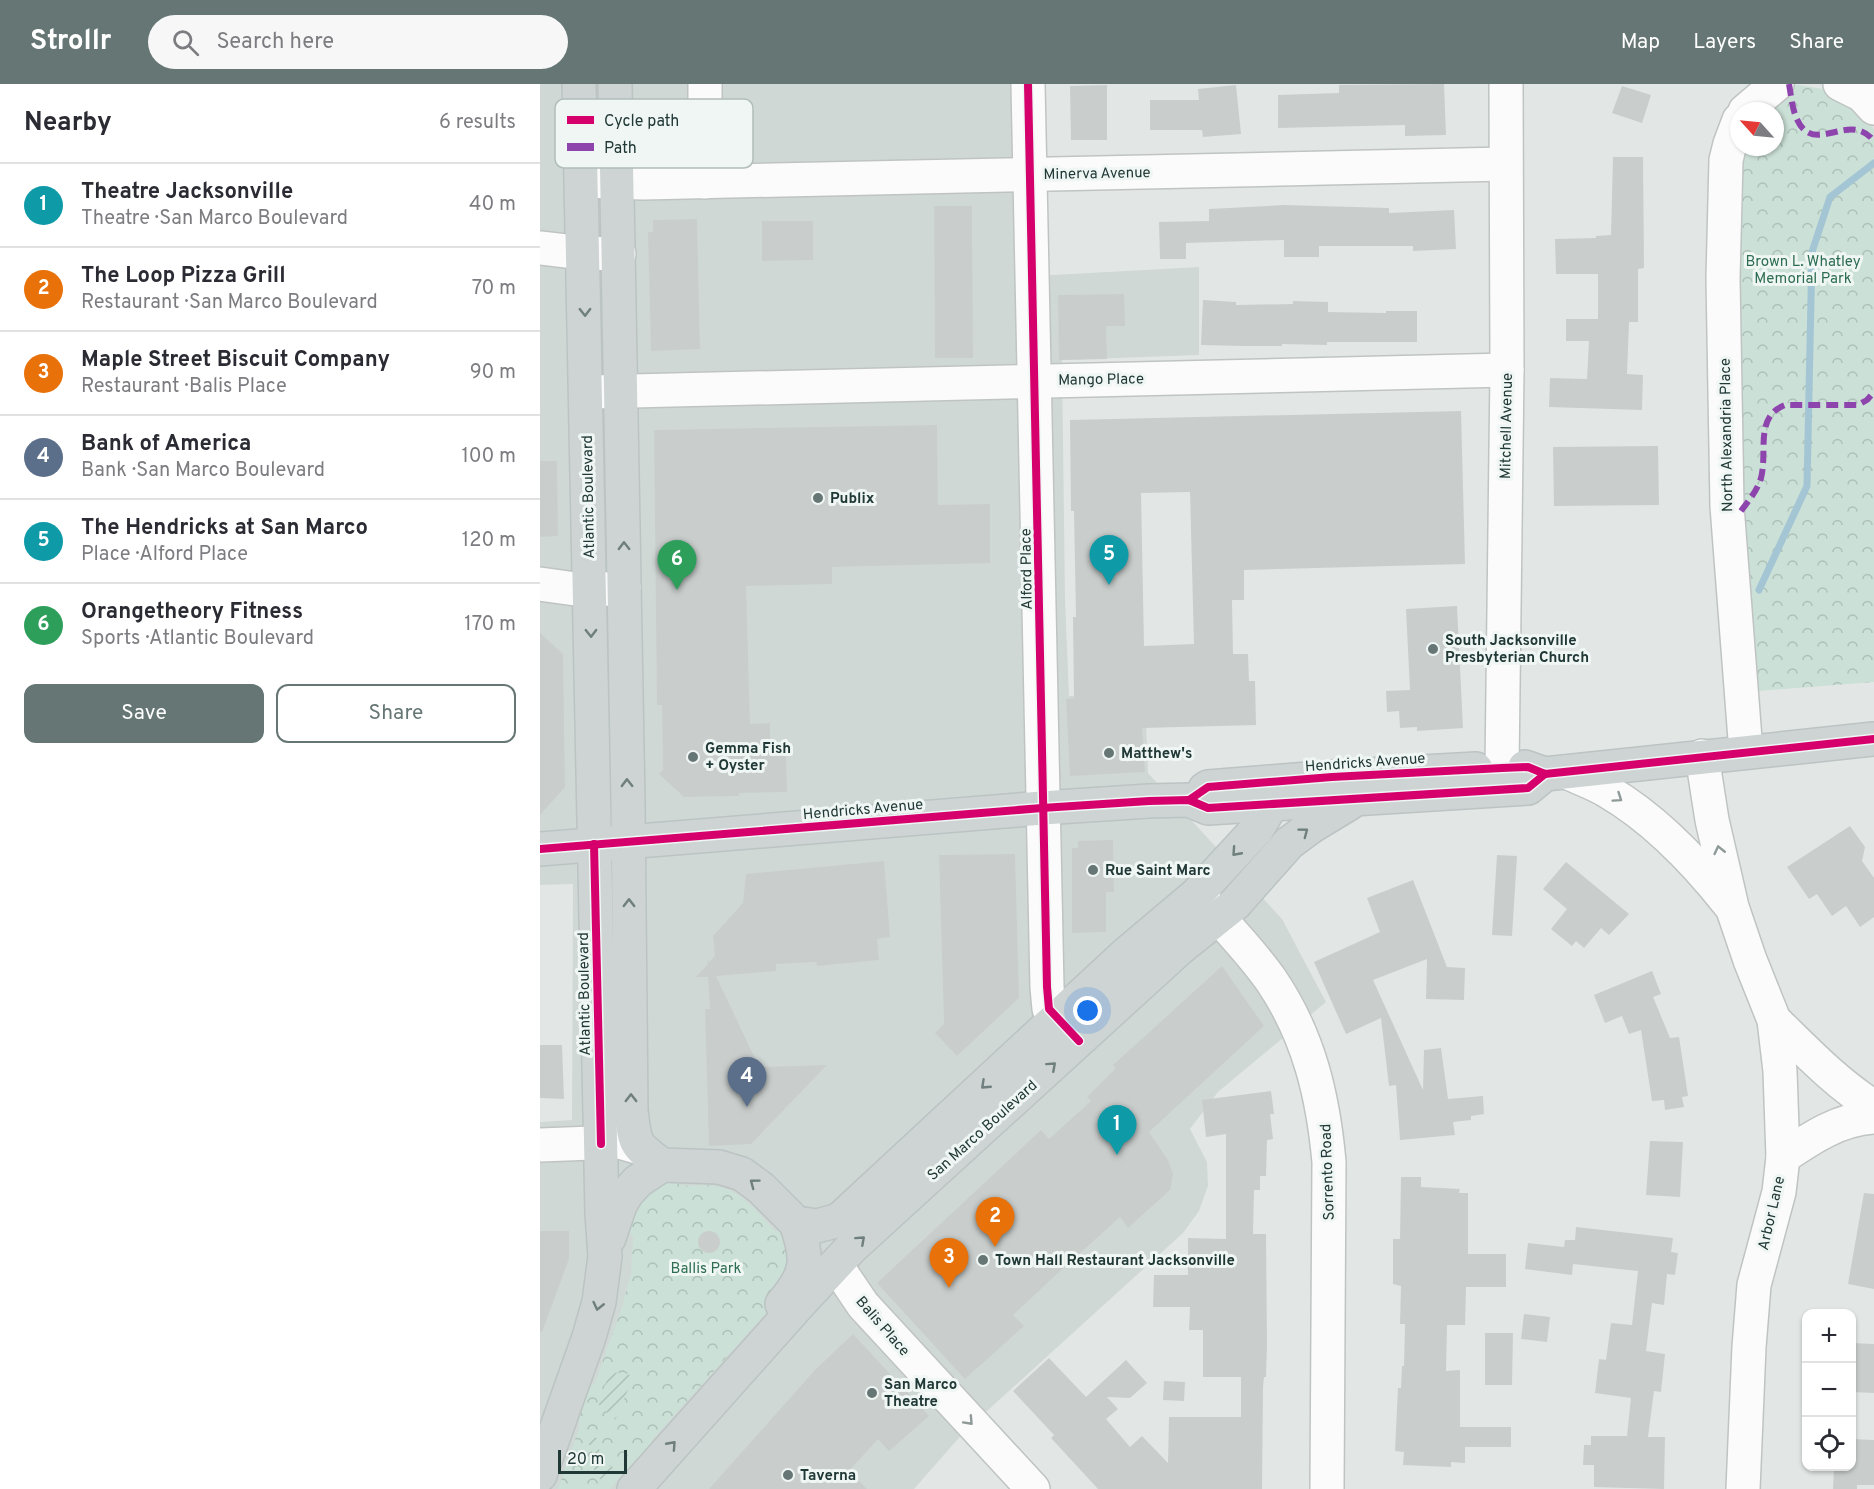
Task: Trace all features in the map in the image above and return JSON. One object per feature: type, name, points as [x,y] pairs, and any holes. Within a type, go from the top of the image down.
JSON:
[{"type":"main road","name":"Atlantic Boulevard","points":[[579,84],[579,99]]},
{"type":"main road","points":[[615,84],[615,99]]},
{"type":"main road","name":"Atlantic Boulevard","points":[[540,1475],[595,1317],[603,1280],[605,1248],[602,1214],[582,168]]},
{"type":"main road","points":[[617,168],[631,1110],[634,1136],[651,1156],[729,1169],[742,1174],[761,1188],[796,1223],[804,1251],[804,1266],[799,1282],[743,1349],[728,1382]]},
{"type":"main road","name":"Hendricks Avenue","points":[[1189,800],[1208,787],[1332,777],[1502,768],[1528,767],[1555,773],[1874,739]]},
{"type":"main road","name":"Hendricks Avenue","points":[[540,849],[1042,808],[1189,800],[1208,808],[1271,806],[1528,788],[1555,773]]},
{"type":"main road","name":"San Marco Boulevard","points":[[796,1223],[811,1226],[825,1225],[846,1214],[1068,1030],[1207,905],[1271,806],[1285,789],[1332,777]]},
{"type":"main road","name":"San Marco Boulevard","points":[[1207,905],[1235,904],[1289,843],[1312,826],[1356,800]]},
{"type":"main road","name":"San Marco Boulevard","points":[[634,1489],[728,1382],[836,1265],[1068,1030]]},
{"type":"main road","points":[[605,1248],[620,1206],[627,1193],[638,1181],[651,1156]]},
{"type":"main road","points":[[836,1265],[832,1252],[832,1239],[846,1214]]},
{"type":"street","name":"Alford Place","points":[[1028,84],[1047,987],[1049,1009],[1068,1030]]},
{"type":"street","name":"Mitchell Avenue","points":[[1502,768],[1507,370],[1506,84]]},
{"type":"street","points":[[1756,102],[1777,84]]},
{"type":"street","points":[[1840,84],[1862,95],[1874,108]]},
{"type":"street","name":"North Alexandria Place","points":[[1730,144],[1726,160],[1723,278],[1726,506],[1746,752]]},
{"type":"street","name":"Minerva Avenue","points":[[582,181],[705,182],[1505,164]]},
{"type":"street","points":[[705,168],[705,182]]},
{"type":"street","points":[[540,248],[619,254]]},
{"type":"street","name":"Mango Place","points":[[586,392],[1507,370]]},
{"type":"street","points":[[540,584],[590,591],[624,587]]},
{"type":"street","name":"Arbor Lane","points":[[1702,756],[1712,820],[1732,907],[1774,1020],[1780,1071],[1783,1157],[1779,1192],[1754,1285],[1743,1489]]},
{"type":"street","name":"Arbor Lane","points":[[1555,773],[1605,790],[1644,817],[1713,883],[1732,907]]},
{"type":"street","name":"Sorrento Road","points":[[1207,905],[1271,980],[1309,1056],[1321,1095],[1329,1162],[1327,1489]]},
{"type":"street","points":[[1774,1020],[1815,1061],[1854,1094],[1874,1107]]},
{"type":"street","points":[[1783,1157],[1820,1133],[1856,1118],[1874,1117]]},
{"type":"street","points":[[540,1144],[619,1142],[651,1156]]},
{"type":"street","name":"Balis Place","points":[[836,1265],[863,1305],[1033,1489]]},
{"type":"shaded area","points":[[540,84],[1011,84],[1016,277],[1199,267],[1199,355],[1062,360],[1065,598],[1069,696],[1145,694],[1148,773],[1282,919],[1326,1002],[1218,1092],[1190,1129],[1207,1162],[1208,1186],[1199,1211],[1183,1233],[965,1431],[914,1489],[540,1489],[540,1122],[572,1120],[573,884],[540,885]]},
{"type":"green space","name":"Brown L. Whatley Memorial Park","points":[[1791,84],[1842,92],[1868,115],[1874,130],[1874,682],[1759,691],[1747,617],[1731,280],[1738,156],[1784,156],[1784,102],[1768,102]]},
{"type":"green space","name":"Ballis Park","points":[[664,1178],[685,1185],[725,1188],[749,1204],[776,1232],[783,1225],[795,1246],[783,1294],[652,1440],[650,1456],[635,1473],[622,1475],[610,1489],[558,1489],[580,1426],[576,1411],[583,1390],[595,1383],[622,1307],[631,1274],[633,1237],[624,1225],[628,1208]]},
{"type":"green space","points":[[610,1372],[628,1374],[633,1378],[615,1420],[599,1405]]},
{"type":"green space","points":[[588,1433],[598,1439],[601,1457],[614,1468],[602,1481],[595,1474],[591,1446],[585,1442]]},
{"type":"building","points":[[1444,84],[1446,135],[1405,136],[1405,125],[1278,128],[1278,95],[1339,93],[1339,85]]},
{"type":"building","points":[[1107,85],[1107,140],[1071,140],[1070,86]]},
{"type":"building","points":[[1236,85],[1241,134],[1203,137],[1202,130],[1150,130],[1150,100],[1199,100],[1198,89]]},
{"type":"building","points":[[1622,86],[1651,95],[1642,123],[1612,113]]},
{"type":"building","points":[[1613,157],[1643,157],[1644,268],[1638,269],[1638,322],[1629,322],[1627,374],[1643,375],[1642,410],[1549,407],[1550,378],[1587,379],[1589,341],[1566,341],[1566,319],[1598,319],[1598,274],[1556,274],[1555,239],[1596,238],[1596,236],[1611,235]]},
{"type":"building","points":[[1284,205],[1389,208],[1389,213],[1454,210],[1456,249],[1413,251],[1413,246],[1319,246],[1319,257],[1284,257],[1284,240],[1186,243],[1186,259],[1160,259],[1159,222],[1209,221],[1209,209]]},
{"type":"building","points":[[934,206],[972,206],[973,358],[935,358]]},
{"type":"building","points":[[697,219],[700,349],[651,351],[648,232],[653,232],[653,220]]},
{"type":"building","points":[[762,221],[813,221],[813,260],[762,261]]},
{"type":"building","points":[[1124,294],[1125,326],[1106,326],[1107,359],[1059,360],[1058,295]]},
{"type":"building","points":[[1203,300],[1236,302],[1236,305],[1293,304],[1293,301],[1328,302],[1328,312],[1417,311],[1417,342],[1327,342],[1327,345],[1282,344],[1282,346],[1201,345]]},
{"type":"building","points":[[1461,411],[1465,564],[1244,570],[1244,600],[1232,600],[1233,654],[1248,654],[1249,681],[1255,681],[1256,725],[1142,728],[1145,772],[1070,776],[1066,699],[1074,698],[1073,617],[1076,617],[1070,420]],"holes":[[[1190,492],[1194,644],[1144,646],[1141,493]]]},
{"type":"building","points":[[937,425],[938,505],[990,504],[990,563],[832,567],[832,584],[746,586],[750,724],[770,723],[770,756],[786,756],[787,792],[684,797],[659,774],[663,770],[662,705],[657,705],[654,430]]},
{"type":"building","points":[[1658,446],[1659,505],[1554,506],[1553,447]]},
{"type":"building","points":[[540,461],[557,461],[558,536],[540,537]]},
{"type":"building","name":"South Jacksonville Presbyterian Church","points":[[1457,606],[1463,728],[1417,731],[1417,727],[1400,728],[1399,711],[1387,712],[1386,691],[1410,690],[1406,609]]},
{"type":"building","points":[[540,633],[563,654],[565,787],[540,815]]},
{"type":"building","points":[[1850,826],[1865,847],[1862,861],[1874,878],[1874,917],[1860,927],[1846,906],[1832,916],[1817,894],[1809,899],[1787,867]]},
{"type":"building","name":"Rue Saint Marc","points":[[1113,840],[1114,892],[1106,892],[1106,932],[1072,933],[1072,848],[1078,848],[1078,841]]},
{"type":"building","points":[[1015,854],[1019,998],[957,1056],[935,1033],[944,1024],[939,855]]},
{"type":"building","points":[[1497,855],[1517,856],[1512,936],[1492,935]]},
{"type":"building","points":[[884,861],[890,937],[877,939],[879,960],[817,966],[816,962],[776,964],[776,971],[716,976],[759,1067],[827,1065],[751,1144],[709,1146],[705,1009],[710,1009],[708,977],[696,977],[708,964],[707,959],[709,962],[715,956],[713,936],[743,903],[746,874]]},
{"type":"building","points":[[1566,862],[1629,914],[1609,935],[1601,928],[1584,948],[1576,941],[1572,946],[1551,929],[1567,909],[1543,889]]},
{"type":"building","points":[[1413,880],[1447,967],[1465,968],[1464,1000],[1426,999],[1427,959],[1373,980],[1423,1090],[1424,1050],[1441,1048],[1448,1099],[1483,1096],[1484,1114],[1471,1116],[1471,1120],[1453,1122],[1455,1135],[1400,1140],[1396,1085],[1389,1086],[1381,1018],[1346,1034],[1314,962],[1380,932],[1367,898]]},
{"type":"building","points":[[1222,966],[1264,1026],[1149,1132],[1168,1160],[1173,1174],[1170,1190],[1128,1228],[1120,1217],[1057,1274],[1013,1315],[1024,1326],[965,1379],[877,1283],[1041,1130],[1049,1139],[1091,1101],[1087,1097],[1116,1068],[1113,1065]]},
{"type":"building","points":[[1652,971],[1661,994],[1653,997],[1670,1038],[1679,1037],[1688,1096],[1682,1097],[1684,1107],[1665,1110],[1664,1100],[1652,1101],[1641,1030],[1629,1034],[1622,1016],[1605,1023],[1594,995]]},
{"type":"building","points":[[540,1045],[562,1045],[564,1099],[540,1098]]},
{"type":"building","points":[[1271,1091],[1274,1114],[1270,1114],[1273,1139],[1267,1140],[1266,1176],[1260,1176],[1260,1190],[1254,1190],[1253,1234],[1266,1234],[1267,1346],[1266,1377],[1264,1377],[1263,1387],[1262,1489],[1098,1489],[1051,1438],[1054,1435],[1013,1391],[1049,1358],[1086,1397],[1126,1360],[1147,1383],[1130,1398],[1107,1397],[1118,1409],[1106,1419],[1130,1447],[1142,1436],[1168,1463],[1169,1417],[1241,1417],[1241,1377],[1203,1377],[1203,1330],[1189,1330],[1190,1307],[1153,1307],[1154,1275],[1188,1275],[1188,1238],[1226,1239],[1226,1134],[1206,1137],[1202,1100]]},
{"type":"building","points":[[1650,1141],[1683,1142],[1680,1197],[1646,1195]]},
{"type":"building","points":[[1401,1177],[1421,1177],[1421,1187],[1460,1189],[1459,1193],[1468,1193],[1468,1254],[1506,1254],[1506,1287],[1466,1287],[1465,1325],[1447,1325],[1446,1371],[1460,1370],[1460,1427],[1511,1427],[1511,1447],[1465,1447],[1465,1463],[1451,1462],[1451,1467],[1403,1465],[1404,1452],[1395,1451],[1398,1388],[1401,1388],[1402,1366],[1404,1366],[1405,1324],[1400,1324],[1401,1286],[1393,1284],[1393,1239],[1400,1239]]},
{"type":"building","points":[[1864,1193],[1874,1194],[1874,1289],[1848,1284]]},
{"type":"building","points":[[1576,1227],[1673,1238],[1671,1252],[1678,1253],[1675,1275],[1667,1274],[1664,1305],[1652,1303],[1646,1351],[1665,1354],[1661,1392],[1654,1391],[1648,1437],[1665,1437],[1664,1489],[1594,1487],[1594,1465],[1583,1465],[1584,1445],[1591,1445],[1591,1436],[1627,1436],[1631,1398],[1595,1393],[1599,1359],[1606,1360],[1611,1323],[1632,1325],[1638,1271],[1573,1264],[1572,1275],[1525,1269],[1528,1243],[1564,1247],[1565,1240],[1575,1240]]},
{"type":"building","points":[[540,1231],[569,1231],[569,1259],[542,1332],[540,1332]]},
{"type":"building","points":[[709,1231],[717,1234],[720,1242],[717,1250],[709,1253],[701,1250],[698,1242],[701,1234]]},
{"type":"building","points":[[1524,1314],[1550,1317],[1547,1342],[1521,1339]]},
{"type":"building","points":[[1485,1333],[1513,1333],[1512,1385],[1485,1385]]},
{"type":"building","points":[[853,1334],[929,1416],[889,1451],[878,1439],[849,1471],[867,1489],[709,1489],[815,1370]]},
{"type":"building","points":[[1856,1343],[1874,1344],[1874,1393],[1856,1392]]},
{"type":"building","points":[[1164,1381],[1185,1382],[1184,1401],[1163,1400]]},
{"type":"building","points":[[1856,1439],[1874,1440],[1874,1485],[1857,1485],[1857,1489],[1833,1489],[1834,1471],[1856,1471]]},
{"type":"waterway","points":[[1759,590],[1807,486],[1812,252],[1830,197],[1874,163]]},
{"type":"marked path","points":[[1789,84],[1796,117],[1803,129],[1812,134],[1822,135],[1854,130],[1864,133],[1874,141]]},
{"type":"marked path","points":[[1741,511],[1761,478],[1766,426],[1775,410],[1785,405],[1858,405],[1874,392]]},
{"type":"cycle path","points":[[1028,84],[1047,987],[1049,1009],[1079,1041]]},
{"type":"cycle path","points":[[1189,800],[1208,787],[1332,777],[1502,768],[1528,767],[1545,774],[1874,739]]},
{"type":"cycle path","points":[[540,849],[1149,801],[1189,800],[1208,808],[1528,788],[1545,774]]},
{"type":"cycle path","points":[[594,844],[601,1144]]},
{"type":"place","name":"Publix","points":[[818,498]]},
{"type":"place","name":"The Hendricks at San Marco","points":[[1109,585]]},
{"type":"place","name":"Orangetheory Fitness","points":[[677,590]]},
{"type":"place","name":"South Jacksonville Presbyterian Church","points":[[1433,649]]},
{"type":"place","name":"Matthew's","points":[[1109,753]]},
{"type":"place","name":"Gemma Fish + Oyster","points":[[693,757]]},
{"type":"place","name":"Rue Saint Marc","points":[[1093,870]]},
{"type":"place","name":"Bank of America","points":[[747,1107]]},
{"type":"place","name":"Theatre Jacksonville","points":[[1117,1155]]},
{"type":"place","name":"The Loop Pizza Grill","points":[[995,1247]]},
{"type":"place","name":"Town Hall Restaurant Jacksonville","points":[[983,1260]]},
{"type":"place","name":"Maple Street Biscuit Company","points":[[949,1288]]},
{"type":"place","name":"San Marco Theatre","points":[[872,1393]]},
{"type":"place","name":"Taverna","points":[[788,1475]]}]
